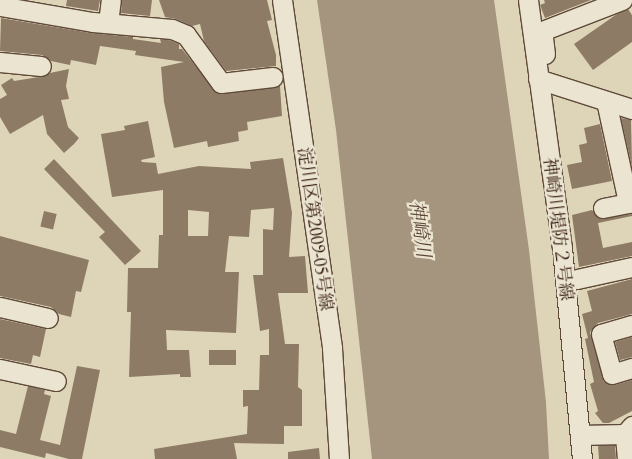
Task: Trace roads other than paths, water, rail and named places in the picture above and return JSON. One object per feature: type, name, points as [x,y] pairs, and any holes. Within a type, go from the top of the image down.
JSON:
[{"type":"street","points":[[108,23],[111,0]]},
{"type":"street","name":"淀川区第2009-05号線","points":[[282,0],[332,348],[339,459]]},
{"type":"street","name":"神崎川堤防２号線","points":[[528,0],[543,80],[562,248],[582,459]]},
{"type":"street","points":[[622,0],[542,31],[543,80],[632,109]]},
{"type":"street","points":[[0,6],[108,23],[172,29],[186,35],[221,83],[273,77]]},
{"type":"street","points":[[0,62],[42,66]]},
{"type":"street","points":[[602,208],[629,202],[632,197],[627,197],[606,101]]},
{"type":"street","points":[[577,279],[632,267]]},
{"type":"street","points":[[0,307],[48,318]]},
{"type":"street","points":[[632,326],[601,334],[612,374],[632,368]]},
{"type":"street","points":[[0,369],[56,381]]},
{"type":"street","points":[[580,435],[628,430],[627,459]]},
{"type":"water","name":"神崎川","points":[[317,0],[494,0],[529,250],[546,402],[549,459],[372,459],[336,130]]}]
